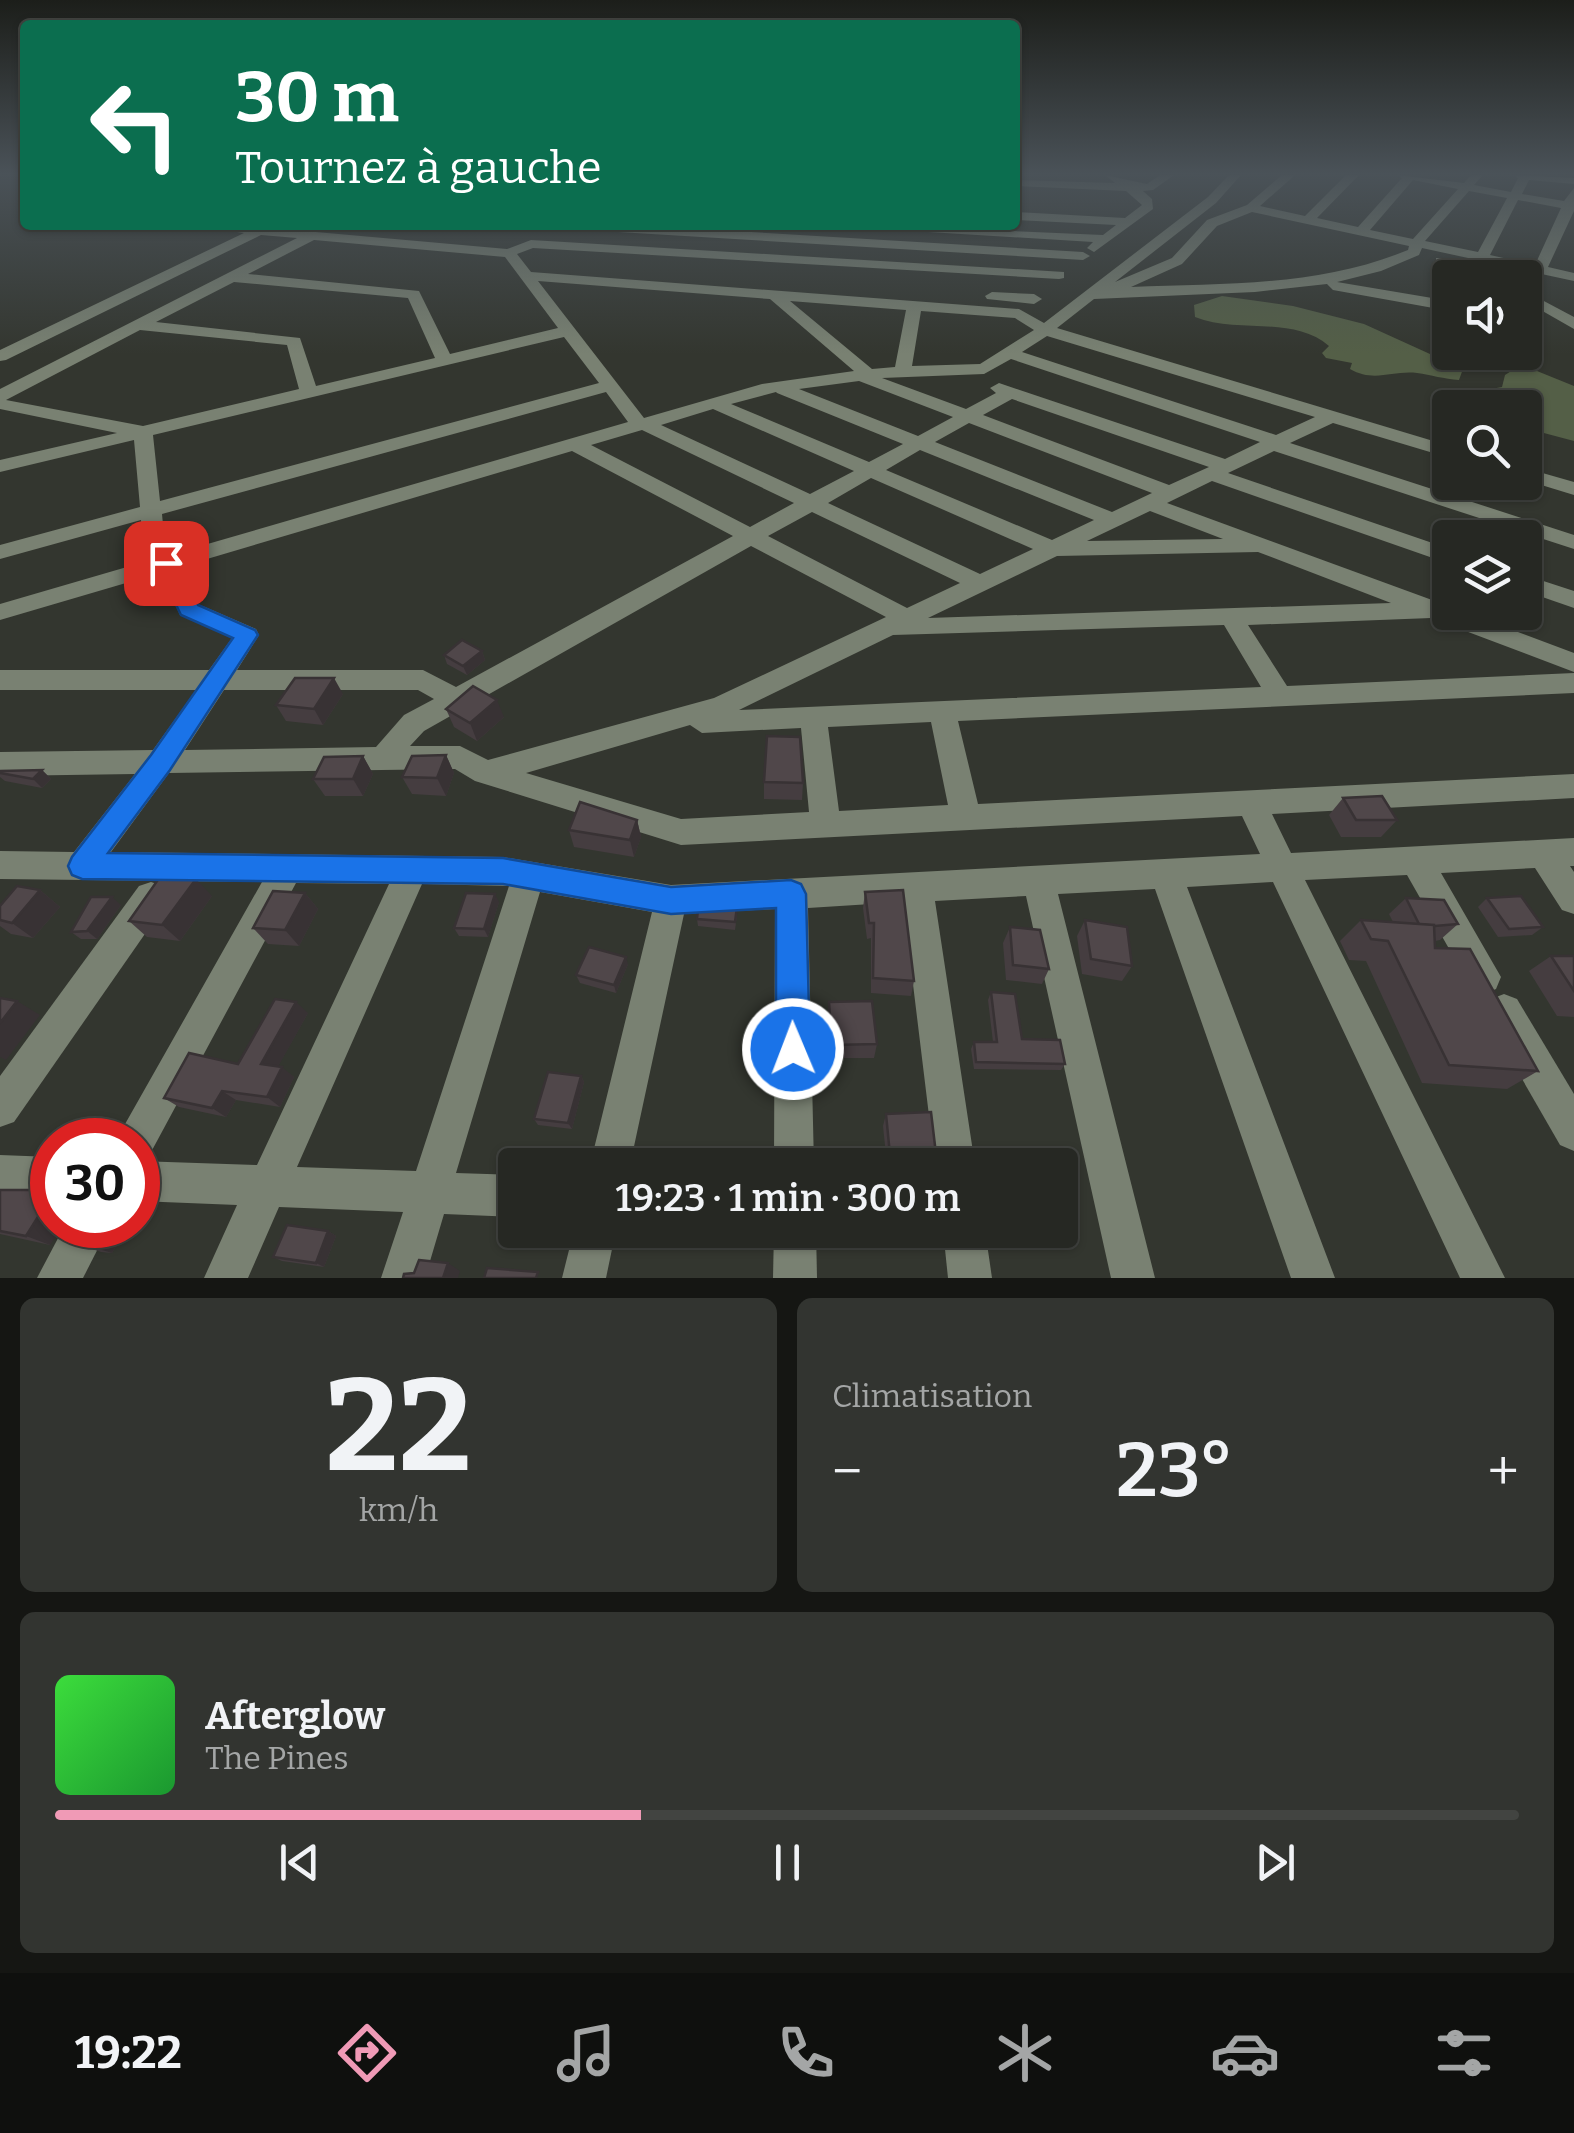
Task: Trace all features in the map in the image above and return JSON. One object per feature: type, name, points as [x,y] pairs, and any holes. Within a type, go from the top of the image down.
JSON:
[{"type":"street","points":[[0,356],[250,235]]},
{"type":"street","points":[[297,235],[399,243],[518,264],[774,295],[1019,314],[1045,330],[1432,447]]},
{"type":"street","points":[[0,396],[315,235]]},
{"type":"street","points":[[399,243],[414,235]]},
{"type":"street","points":[[666,252],[684,235]]},
{"type":"street","points":[[760,235],[1106,253]]},
{"type":"street","points":[[858,263],[868,235]]},
{"type":"street","points":[[957,235],[1106,253]]},
{"type":"street","points":[[1090,295],[1106,253],[1119,235]]},
{"type":"street","points":[[1019,314],[1059,275],[1143,235]]},
{"type":"street","points":[[0,612],[778,387],[903,371],[984,369],[1090,295],[1147,277],[1176,261],[1200,235]]},
{"type":"street","points":[[1373,235],[1442,260]]},
{"type":"street","points":[[1307,282],[1359,275],[1415,248],[1426,235]]},
{"type":"street","points":[[1482,257],[1493,235]]},
{"type":"street","points":[[1542,266],[1557,235]]},
{"type":"street","points":[[518,264],[531,244],[1059,275]]},
{"type":"street","points":[[1415,248],[1495,260]]},
{"type":"street","points":[[518,264],[1034,298]]},
{"type":"street","points":[[518,264],[642,424],[980,584]]},
{"type":"street","points":[[1542,270],[1574,277]]},
{"type":"street","points":[[230,277],[414,294],[444,360]]},
{"type":"street","points":[[1090,295],[1202,277],[1307,282],[1432,303]]},
{"type":"street","points":[[774,295],[864,375],[1160,498],[1259,545],[1432,609]]},
{"type":"street","points":[[903,371],[914,306]]},
{"type":"street","points":[[1542,306],[1574,325]]},
{"type":"street","points":[[1542,320],[1574,325]]},
{"type":"street","points":[[138,325],[294,340],[309,392]]},
{"type":"street","points":[[0,466],[568,330]]},
{"type":"street","points":[[1008,354],[1574,542]]},
{"type":"street","points":[[946,370],[1432,550]]},
{"type":"street","points":[[0,552],[610,385]]},
{"type":"street","points":[[778,387],[1112,520]]},
{"type":"street","points":[[383,758],[414,724],[1011,392]]},
{"type":"street","points":[[714,403],[1052,549],[1259,545]]},
{"type":"street","points":[[0,404],[142,432]]},
{"type":"street","points":[[485,773],[722,706],[1332,416]]},
{"type":"street","points":[[82,866],[160,762],[247,635],[189,610],[161,565],[150,511],[142,432]]},
{"type":"street","points":[[574,444],[751,537],[897,623],[1432,610]]},
{"type":"street","points":[[1542,479],[1574,489]]},
{"type":"street","points":[[1542,589],[1574,600]]},
{"type":"street","points":[[1231,617],[1280,696]]},
{"type":"street","points":[[1488,630],[1574,662]]},
{"type":"street","points":[[0,680],[424,680],[456,700]]},
{"type":"street","points":[[662,723],[1574,683]]},
{"type":"street","points":[[942,711],[966,817]]},
{"type":"street","points":[[813,716],[826,825]]},
{"type":"street","points":[[0,764],[460,757],[485,773],[681,832],[1574,786]]},
{"type":"street","points":[[1251,803],[1483,1278]]},
{"type":"street","points":[[0,865],[503,871],[671,900],[1558,853],[1574,899]]},
{"type":"street","points":[[1416,861],[1574,1131]]},
{"type":"street","points":[[22,892],[44,866]]},
{"type":"street","points":[[0,1108],[173,867]]},
{"type":"street","points":[[148,1118],[286,868]]},
{"type":"street","points":[[226,1278],[412,870]]},
{"type":"street","points":[[1166,874],[1313,1278]]},
{"type":"street","points":[[402,1278],[529,876]]},
{"type":"street","points":[[1038,881],[1133,1278]]},
{"type":"street","points":[[918,887],[953,1148]]},
{"type":"street","points":[[791,894],[794,1148]]},
{"type":"street","points":[[614,1148],[671,900]]},
{"type":"street","points":[[0,1175],[30,1176]]},
{"type":"street","points":[[160,1181],[498,1195]]},
{"type":"street","points":[[60,1278],[76,1248]]},
{"type":"street","points":[[584,1278],[591,1248]]},
{"type":"street","points":[[795,1248],[796,1278]]},
{"type":"street","points":[[966,1248],[970,1278]]},
{"type":"green space","points":[[1222,296],[1293,306],[1364,324],[1432,355],[1432,370],[1463,370],[1459,380],[1417,373],[1367,375],[1350,369],[1352,363],[1326,358],[1322,353],[1329,346],[1315,337],[1282,328],[1211,322],[1195,317],[1194,305]]},
{"type":"green space","points":[[1513,370],[1534,370],[1574,386],[1574,441],[1542,433],[1542,390],[1485,390],[1502,387],[1505,375]]},
{"type":"building","points":[[462,640],[482,651],[463,666],[444,655]]},
{"type":"building","points":[[295,678],[334,678],[314,709],[276,705]]},
{"type":"building","points":[[473,686],[497,700],[470,723],[446,709]]},
{"type":"building","points":[[767,736],[800,737],[803,783],[764,782]]},
{"type":"building","points":[[446,755],[437,778],[402,777],[412,756]]},
{"type":"building","points":[[363,756],[353,779],[313,779],[324,757]]},
{"type":"building","points":[[42,770],[33,779],[0,773],[0,771]]},
{"type":"building","points":[[1382,796],[1397,820],[1356,820],[1343,798]]},
{"type":"building","points":[[580,802],[637,820],[630,840],[569,830]]},
{"type":"building","points":[[162,874],[196,879],[162,925],[129,921]]},
{"type":"building","points":[[17,886],[40,890],[12,923],[0,920],[0,906]]},
{"type":"building","points":[[903,890],[914,981],[873,978],[874,923],[869,923],[865,892]]},
{"type":"building","points":[[273,891],[305,893],[285,930],[253,928]]},
{"type":"building","points":[[466,893],[495,894],[484,929],[454,928]]},
{"type":"building","points":[[1521,896],[1543,927],[1509,929],[1487,898]]},
{"type":"building","points":[[91,897],[112,897],[87,931],[71,932]]},
{"type":"building","points":[[1406,898],[1444,900],[1458,924],[1419,924]]},
{"type":"building","points":[[737,907],[735,922],[697,919],[698,909]]},
{"type":"building","points":[[1085,920],[1127,927],[1132,966],[1091,959]]},
{"type":"building","points":[[1361,920],[1434,925],[1435,948],[1470,949],[1538,1071],[1449,1065],[1388,941],[1371,939]]},
{"type":"building","points":[[1010,927],[1040,930],[1049,969],[1013,965]]},
{"type":"building","points":[[589,947],[626,957],[614,985],[576,975]]},
{"type":"building","points":[[1551,956],[1574,956],[1574,991]]},
{"type":"building","points":[[991,992],[1015,994],[1022,1039],[1060,1040],[1065,1064],[976,1062],[974,1042],[997,1042]]},
{"type":"building","points":[[0,998],[17,1001],[0,1023]]},
{"type":"building","points":[[275,999],[296,1002],[261,1064],[282,1067],[267,1097],[222,1091],[212,1108],[164,1098],[189,1053],[238,1064]]},
{"type":"building","points":[[872,1001],[877,1044],[832,1045],[829,1002]]},
{"type":"building","points":[[548,1072],[581,1076],[568,1123],[534,1119]]},
{"type":"building","points":[[931,1112],[935,1148],[889,1148],[886,1114]]},
{"type":"building","points":[[0,1190],[30,1190],[30,1230],[26,1236],[0,1231]]},
{"type":"building","points":[[287,1225],[328,1231],[316,1263],[273,1257]]},
{"type":"building","points":[[419,1260],[448,1263],[443,1278],[403,1278],[404,1274],[414,1273]]},
{"type":"building","points":[[487,1268],[538,1272],[536,1278],[484,1278]]},
{"type":"route","points":[[166,563],[189,610],[247,635],[160,762],[82,866],[503,871],[671,900],[791,894],[793,1049]]}]
